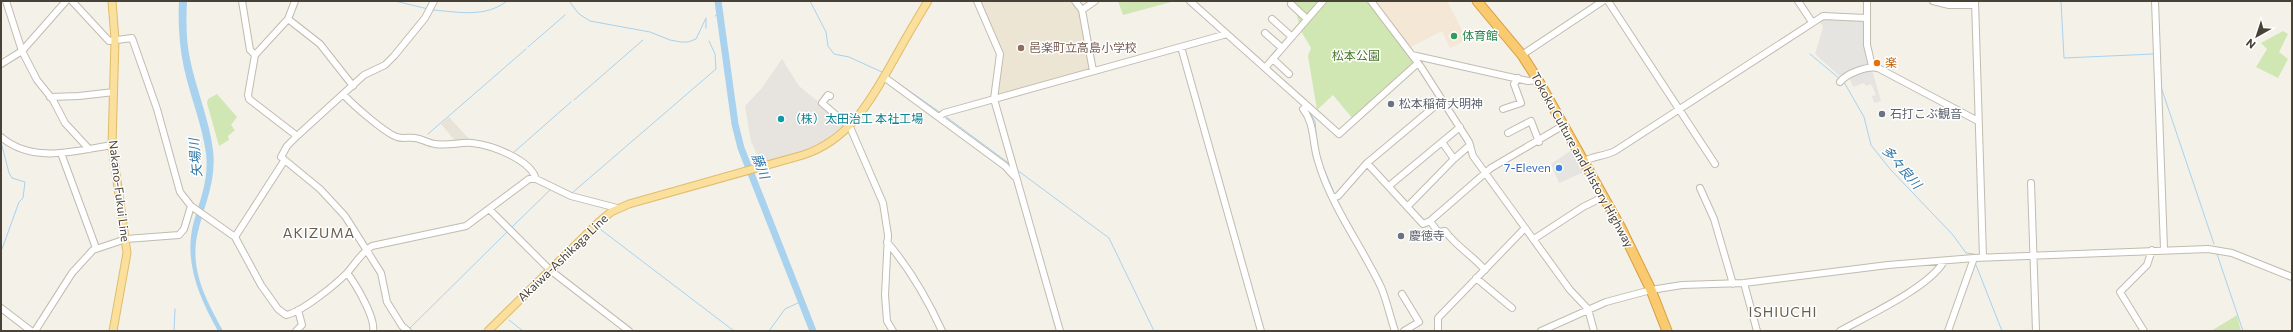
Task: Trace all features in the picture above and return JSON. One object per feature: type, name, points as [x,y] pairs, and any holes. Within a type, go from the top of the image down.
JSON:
[{"type":"highway","name":"Tokoku Culture and History Highway","points":[[1477,1],[1522,55],[1564,125],[1621,228],[1651,290],[1667,331]]},
{"type":"main road","name":"Nakano-Fukui Line","points":[[112,1],[115,40],[112,145],[126,239],[125,265],[113,331]]},
{"type":"main road","points":[[850,127],[865,109],[928,1]]},
{"type":"main road","name":"Akaiwa-Ashikaga Line","points":[[488,331],[599,222],[617,208],[654,196],[812,152],[828,144],[850,127]]},
{"type":"street","points":[[6,1],[22,51],[37,80],[50,97],[65,123],[89,149]]},
{"type":"street","points":[[1,64],[22,51],[66,1]]},
{"type":"street","points":[[72,1],[109,41],[132,38],[157,109],[178,187],[193,207],[235,237],[261,285],[278,309],[286,315],[298,310],[347,273],[367,250],[391,241],[461,228],[489,209],[523,182],[536,179]]},
{"type":"street","points":[[242,1],[250,50],[255,55]]},
{"type":"street","points":[[294,1],[288,19],[255,55],[248,98],[297,136]]},
{"type":"street","points":[[977,1],[1001,56],[994,99],[1060,331]]},
{"type":"street","points":[[1075,1],[1082,10],[1093,71]]},
{"type":"street","points":[[1082,10],[1095,1]]},
{"type":"street","points":[[1190,1],[1338,134],[1418,63]]},
{"type":"street","points":[[1265,68],[1322,1]]},
{"type":"street","points":[[1371,1],[1418,63],[1460,127],[1470,145],[1473,156],[1570,290],[1588,309],[1594,331]]},
{"type":"street","points":[[1522,55],[1603,1]]},
{"type":"street","points":[[1608,1],[1715,164]]},
{"type":"street","points":[[1798,1],[1812,22]]},
{"type":"street","points":[[1867,1],[1867,45],[1872,66]]},
{"type":"street","points":[[1933,1],[1949,5],[1975,3],[1983,258]]},
{"type":"street","points":[[2155,1],[2164,249]]},
{"type":"street","points":[[1292,4],[1307,19]]},
{"type":"street","points":[[408,331],[402,326],[387,302],[381,273],[332,200],[281,157],[297,136],[344,95],[364,75],[384,65],[394,56],[432,7]]},
{"type":"street","points":[[1584,161],[1596,155],[1610,154],[1615,151],[1812,22],[1826,15],[1866,18]]},
{"type":"street","points":[[288,19],[320,44],[353,86]]},
{"type":"street","points":[[1272,19],[1292,36]]},
{"type":"street","points":[[1265,33],[1282,48]]},
{"type":"street","points":[[939,117],[944,113],[1227,34]]},
{"type":"street","points":[[1181,47],[1261,331]]},
{"type":"street","points":[[1412,55],[1528,81],[1538,80]]},
{"type":"street","points":[[1272,59],[1289,74]]},
{"type":"street","points":[[1840,82],[1843,79],[1872,66],[1892,75],[1978,121]]},
{"type":"street","points":[[885,75],[1006,166],[1015,175]]},
{"type":"street","points":[[1503,109],[1521,103],[1514,84],[1518,78]]},
{"type":"street","points":[[50,97],[79,96],[114,92]]},
{"type":"street","points":[[344,95],[354,106],[395,136],[415,138],[434,144],[458,145],[472,143],[483,146],[521,160],[528,165],[536,179],[571,196],[617,208]]},
{"type":"street","points":[[830,96],[828,96],[822,103],[850,127],[883,203],[888,242],[885,295],[887,321],[893,331]]},
{"type":"street","points":[[1333,198],[1367,163],[1441,100]]},
{"type":"street","points":[[1303,109],[1310,119],[1318,162],[1333,198],[1381,288],[1395,331]]},
{"type":"street","points":[[1508,133],[1531,121],[1539,142]]},
{"type":"street","points":[[1367,163],[1424,224],[1430,221],[1486,173],[1539,142],[1564,125]]},
{"type":"street","points":[[1389,186],[1460,127]]},
{"type":"street","points":[[1,137],[21,150],[61,154],[112,145]]},
{"type":"street","points":[[1442,142],[1454,159]]},
{"type":"street","points":[[1408,206],[1454,159],[1470,145]]},
{"type":"street","points":[[61,154],[96,248]]},
{"type":"street","points":[[235,237],[284,161]]},
{"type":"street","points":[[2031,183],[2036,331]]},
{"type":"street","points":[[1700,188],[1714,220],[1733,284]]},
{"type":"street","points":[[1534,240],[1583,207],[1603,197]]},
{"type":"street","points":[[1,308],[25,329],[33,331],[86,255],[96,248],[126,239],[179,235],[184,229],[193,207]]},
{"type":"street","points":[[489,209],[550,270],[629,331]]},
{"type":"street","points":[[1430,221],[1438,232],[1446,231],[1452,240],[1473,257],[1485,270]]},
{"type":"street","points":[[1438,331],[1438,318],[1525,228]]},
{"type":"street","points":[[888,242],[904,262],[922,290],[942,331]]},
{"type":"street","points":[[1541,331],[1588,309],[1651,290],[1682,285],[1744,283],[1888,265],[1974,258],[2164,249],[2221,250],[2292,277]]},
{"type":"street","points":[[2144,331],[2120,292],[2146,266],[2152,250]]},
{"type":"street","points":[[1948,331],[1974,258]]},
{"type":"street","points":[[1840,331],[1903,295],[1922,282],[1944,261]]},
{"type":"street","points":[[347,273],[356,284],[374,327],[373,331]]},
{"type":"street","points":[[1476,278],[1512,308]]},
{"type":"street","points":[[1744,283],[1757,331]]},
{"type":"street","points":[[1402,294],[1419,322],[1404,331]]},
{"type":"street","points":[[296,331],[302,325],[298,310]]},
{"type":"shaded area","name":"邑楽町立高島小学校","points":[[979,1],[1073,1],[1080,11],[1090,70],[998,96],[1003,56]]},
{"type":"shaded area","points":[[1373,1],[1447,1],[1467,40],[1450,48],[1442,31],[1409,48]]},
{"type":"shaded area","points":[[1823,17],[1863,20],[1868,65],[1841,77],[1815,54],[1823,27],[1819,20]]},
{"type":"shaded area","points":[[782,59],[799,86],[847,125],[815,148],[761,164],[751,141],[745,106],[761,89]]},
{"type":"shaded area","name":"石打こぶ観音","points":[[1872,70],[1881,101],[1874,103],[1872,96],[1876,95],[1871,84],[1866,86],[1864,83],[1853,87],[1849,77]]},
{"type":"shaded area","points":[[449,117],[470,140],[457,143],[441,124]]},
{"type":"shaded area","points":[[1573,149],[1584,172],[1559,183],[1551,164]]},
{"type":"green space","points":[[1118,1],[1175,1],[1123,15]]},
{"type":"green space","name":"松本公園","points":[[1293,1],[1371,1],[1418,62],[1353,119],[1333,95],[1317,110],[1308,56],[1311,48],[1301,31]]},
{"type":"green space","points":[[2283,31],[2288,34],[2279,52],[2288,59],[2278,78],[2256,67],[2267,49],[2261,43]]},
{"type":"green space","points":[[217,94],[237,117],[231,125],[235,130],[228,136],[229,140],[219,146],[207,103],[208,99]]},
{"type":"green space","points":[[2237,315],[2241,331],[2211,331],[2234,317]]},
{"type":"water","points":[[179,1],[187,1],[186,15],[189,52],[209,127],[214,162],[209,194],[197,236],[195,249],[196,262],[201,286],[223,331],[218,331],[199,292],[190,250],[194,221],[204,188],[207,162],[202,131],[182,59],[179,34]]},
{"type":"waterway","points":[[395,1],[428,9]]},
{"type":"waterway","points":[[433,10],[462,13],[481,12],[490,10],[507,1]]},
{"type":"waterway","points":[[569,1],[579,14],[590,21],[650,32],[670,40],[681,42],[688,42],[696,39],[706,18]]},
{"type":"waterway","name":"藤川","points":[[718,1],[735,124],[741,148],[813,331]]},
{"type":"waterway","points":[[810,1],[826,32],[828,46],[834,54],[849,57],[884,73]]},
{"type":"waterway","points":[[2061,1],[2064,58],[2154,54]]},
{"type":"waterway","name":"藤川","points":[[715,16],[719,13]]},
{"type":"waterway","points":[[528,47],[565,15]]},
{"type":"waterway","points":[[706,19],[706,28]]},
{"type":"waterway","points":[[574,100],[643,40]]},
{"type":"waterway","points":[[572,193],[716,69],[715,54],[709,41]]},
{"type":"waterway","points":[[428,134],[526,49]]},
{"type":"waterway","name":"多々良川","points":[[1810,54],[1840,79]]},
{"type":"waterway","points":[[2159,54],[2161,87],[2214,244]]},
{"type":"waterway","points":[[888,76],[941,113]]},
{"type":"waterway","name":"多々良川","points":[[1844,82],[1864,117],[1871,145],[1890,169],[1953,235],[1966,253],[1974,254]]},
{"type":"waterway","points":[[513,153],[571,102]]},
{"type":"waterway","points":[[1308,110],[1315,121],[1317,144]]},
{"type":"waterway","points":[[945,116],[1010,164]]},
{"type":"waterway","points":[[1,142],[9,173],[12,178],[25,182],[23,198],[19,202],[2,249]]},
{"type":"waterway","points":[[1324,169],[1335,195]]},
{"type":"waterway","points":[[1017,170],[1109,238],[1154,331]]},
{"type":"waterway","points":[[512,227],[550,190]]},
{"type":"waterway","points":[[1337,200],[1341,208]]},
{"type":"waterway","points":[[600,229],[734,331]]},
{"type":"waterway","points":[[410,328],[508,231]]},
{"type":"waterway","points":[[2217,254],[2243,331]]},
{"type":"waterway","points":[[1976,265],[2002,331]]},
{"type":"waterway","points":[[1387,294],[1398,331]]},
{"type":"waterway","points":[[769,331],[785,309],[800,302]]},
{"type":"waterway","points":[[174,331],[175,309]]},
{"type":"waterway","points":[[509,320],[523,331]]},
{"type":"place","name":"体育館","points":[[1454,36]]},
{"type":"place","name":"邑楽町立高島小学校","points":[[1021,48]]},
{"type":"place","name":"楽","points":[[1877,63]]},
{"type":"place","name":"松本稲荷大明神","points":[[1391,104]]},
{"type":"place","name":"石打こぶ観音","points":[[1882,114]]},
{"type":"place","name":"（株）太田治工 本社工場","points":[[781,119]]},
{"type":"place","name":"7-Eleven","points":[[1559,168]]},
{"type":"place","name":"慶徳寺","points":[[1401,236]]},
{"type":"district","name":"AKIZUMA","points":[[319,233]]},
{"type":"district","name":"ISHIUCHI","points":[[1783,312]]},
{"type":"water label","name":"矢場川","points":[[195,158]]}]
